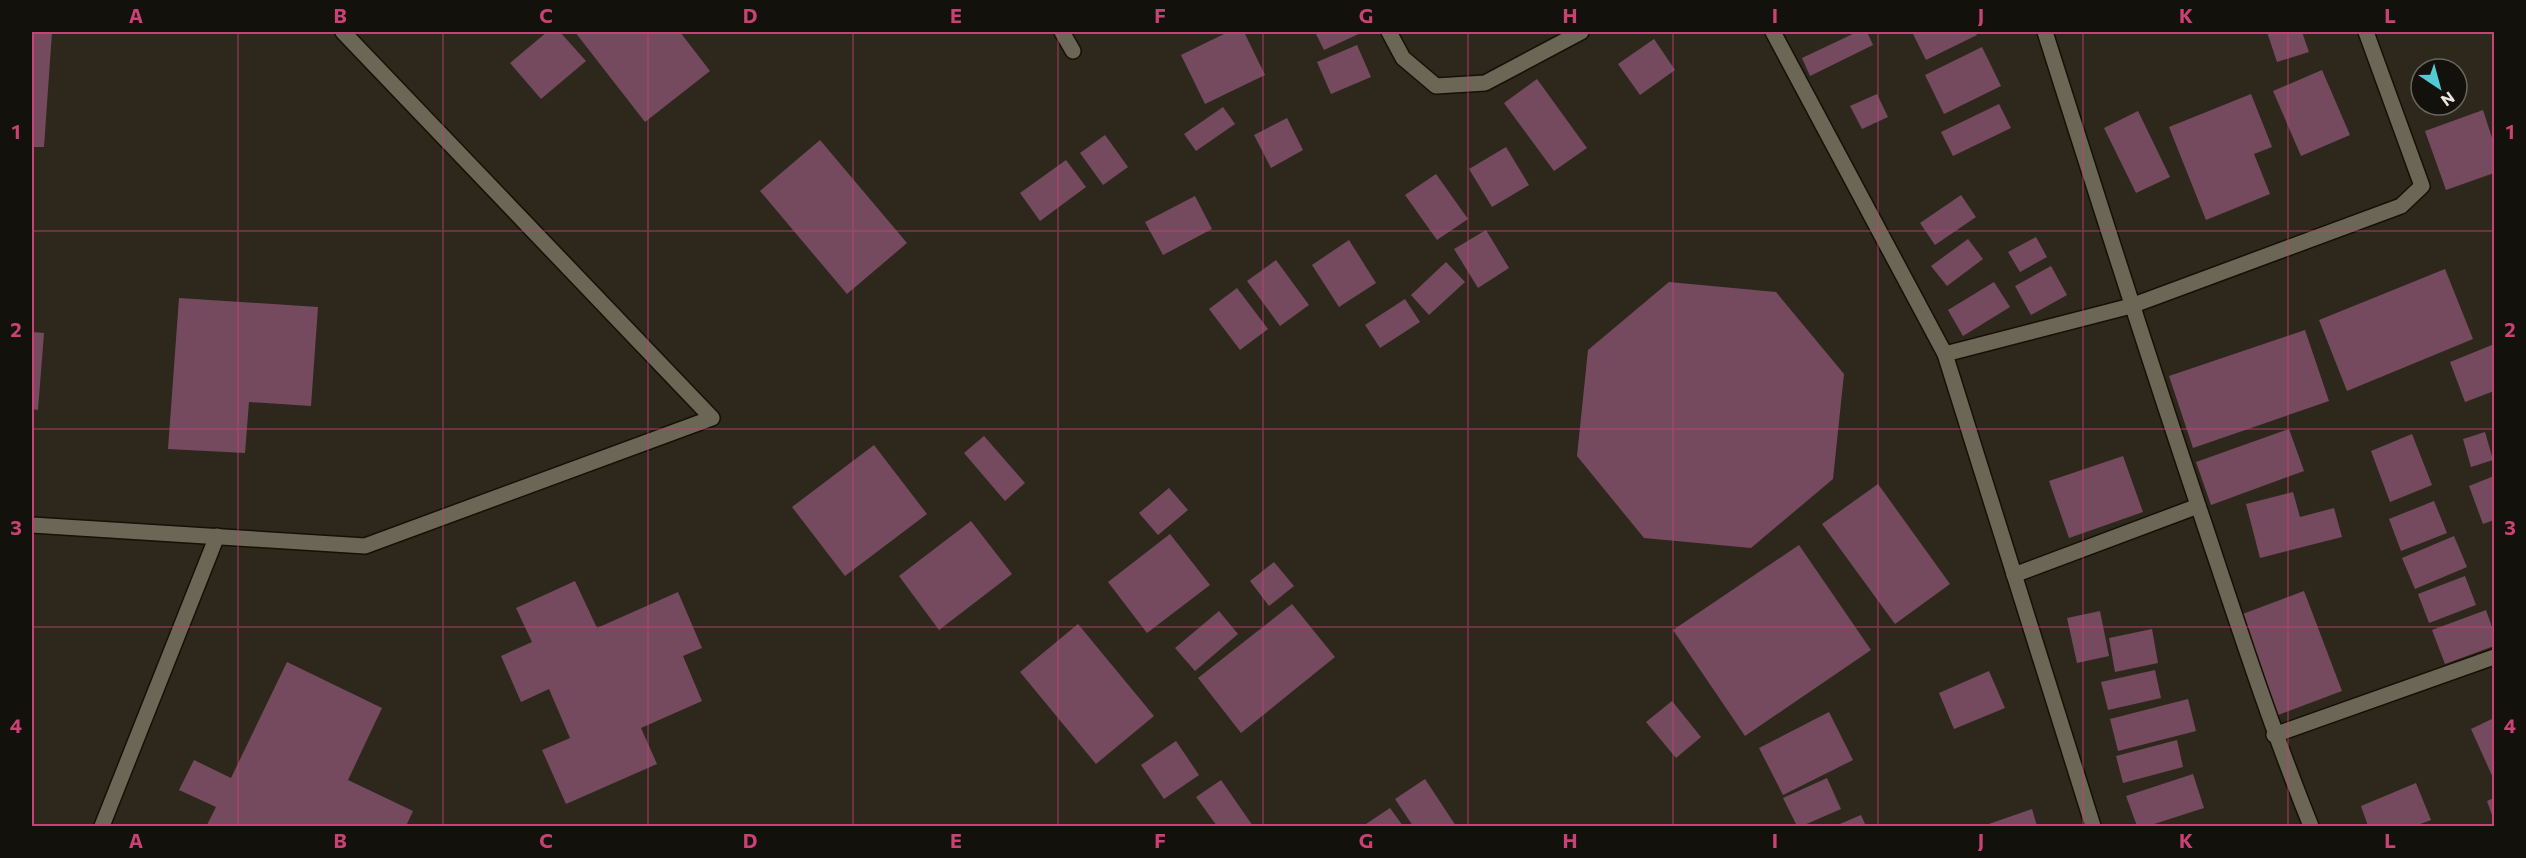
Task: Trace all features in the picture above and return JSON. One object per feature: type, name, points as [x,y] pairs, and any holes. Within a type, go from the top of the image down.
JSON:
[{"type":"street","points":[[32,525],[365,546],[712,418],[343,32]]},
{"type":"street","points":[[1062,32],[1073,51]]},
{"type":"street","points":[[1389,32],[1403,58],[1436,86],[1485,83],[1581,32]]},
{"type":"street","points":[[1773,32],[1945,354],[2093,826]]},
{"type":"street","points":[[2045,32],[2131,306],[2274,735],[2311,826]]},
{"type":"street","points":[[1945,354],[2131,306],[2402,206],[2422,186],[2367,32]]},
{"type":"street","points":[[2014,575],[2198,506]]},
{"type":"street","points":[[102,826],[217,536]]},
{"type":"street","points":[[2274,735],[2494,657]]},
{"type":"building","points":[[32,32],[52,32],[44,147],[32,147]]},
{"type":"building","points":[[547,32],[560,32],[586,61],[541,99],[510,63]]},
{"type":"building","points":[[575,32],[680,32],[710,71],[645,122]]},
{"type":"building","points":[[1228,32],[1244,32],[1265,75],[1205,104],[1181,55]]},
{"type":"building","points":[[1315,32],[1363,32],[1324,50]]},
{"type":"building","points":[[1857,32],[1867,32],[1873,45],[1810,76],[1802,58]]},
{"type":"building","points":[[1912,32],[1975,32],[1977,35],[1926,60]]},
{"type":"building","points":[[2267,32],[2302,32],[2309,52],[2277,62]]},
{"type":"building","points":[[1654,39],[1675,70],[1640,95],[1618,64]]},
{"type":"building","points":[[1357,45],[1371,77],[1331,94],[1317,62]]},
{"type":"building","points":[[1982,47],[2001,86],[1944,114],[1925,75]]},
{"type":"building","points":[[2322,70],[2350,135],[2301,156],[2273,91]]},
{"type":"building","points":[[1537,79],[1587,148],[1554,171],[1504,103]]},
{"type":"building","points":[[1877,94],[1888,117],[1862,129],[1850,106]]},
{"type":"building","points":[[2251,94],[2272,147],[2254,154],[2270,194],[2206,220],[2169,127]]},
{"type":"building","points":[[1999,104],[2011,128],[1953,156],[1941,132]]},
{"type":"building","points":[[1223,107],[1235,124],[1196,151],[1184,134]]},
{"type":"building","points":[[2483,110],[2494,144],[2494,173],[2446,190],[2425,131],[2469,117]]},
{"type":"building","points":[[2138,111],[2170,177],[2136,193],[2104,128]]},
{"type":"building","points":[[1287,118],[1303,150],[1271,168],[1254,135]]},
{"type":"building","points":[[1105,135],[1128,167],[1103,185],[1080,153]]},
{"type":"building","points":[[820,140],[907,243],[847,294],[760,191]]},
{"type":"building","points":[[1506,147],[1529,185],[1492,207],[1469,169]]},
{"type":"building","points":[[1066,160],[1086,187],[1040,221],[1020,193]]},
{"type":"building","points":[[1436,174],[1468,219],[1437,240],[1405,195]]},
{"type":"building","points":[[1961,195],[1976,217],[1935,245],[1920,223]]},
{"type":"building","points":[[1195,196],[1212,229],[1163,255],[1145,222]]},
{"type":"building","points":[[1486,230],[1509,268],[1478,288],[1454,249]]},
{"type":"building","points":[[2036,237],[2047,257],[2020,272],[2008,252]]},
{"type":"building","points":[[1968,239],[1983,259],[1947,286],[1931,266]]},
{"type":"building","points":[[1349,240],[1376,283],[1339,307],[1312,265]]},
{"type":"building","points":[[1276,260],[1309,305],[1280,326],[1247,281]]},
{"type":"building","points":[[1446,262],[1465,282],[1429,315],[1411,295]]},
{"type":"building","points":[[2051,266],[2067,295],[2031,315],[2015,286]]},
{"type":"building","points":[[2445,269],[2473,339],[2347,391],[2319,320]]},
{"type":"building","points":[[1669,282],[1776,292],[1844,374],[1833,479],[1751,548],[1644,538],[1577,456],[1588,350]]},
{"type":"building","points":[[1994,282],[2010,307],[1963,336],[1948,310]]},
{"type":"building","points":[[1237,288],[1268,329],[1240,350],[1209,309]]},
{"type":"building","points":[[179,298],[318,307],[311,406],[249,402],[245,453],[168,449]]},
{"type":"building","points":[[1405,299],[1420,322],[1380,348],[1365,325]]},
{"type":"building","points":[[2305,330],[2329,401],[2193,448],[2169,376]]},
{"type":"building","points":[[32,332],[44,333],[38,410],[32,409]]},
{"type":"building","points":[[2492,345],[2494,391],[2465,402],[2450,362]]},
{"type":"building","points":[[2289,429],[2304,471],[2211,505],[2196,462]]},
{"type":"building","points":[[2485,432],[2493,460],[2471,467],[2463,439]]},
{"type":"building","points":[[2412,434],[2432,485],[2390,502],[2371,451]]},
{"type":"building","points":[[984,436],[1025,483],[1005,501],[964,453]]},
{"type":"building","points":[[874,445],[927,514],[845,576],[792,507]]},
{"type":"building","points":[[2123,456],[2143,512],[2069,538],[2049,481]]},
{"type":"building","points":[[2494,476],[2494,520],[2483,524],[2469,486]]},
{"type":"building","points":[[1878,484],[1950,584],[1895,624],[1822,524]]},
{"type":"building","points":[[1169,488],[1188,510],[1158,535],[1139,513]]},
{"type":"building","points":[[2293,492],[2300,517],[2334,508],[2342,537],[2260,558],[2246,504]]},
{"type":"building","points":[[2434,501],[2447,533],[2401,551],[2389,519]]},
{"type":"building","points":[[971,521],[1012,574],[939,630],[899,576]]},
{"type":"building","points":[[1170,534],[1210,585],[1147,633],[1108,582]]},
{"type":"building","points":[[2454,536],[2467,567],[2415,589],[2402,558]]},
{"type":"building","points":[[1799,545],[1871,650],[1745,736],[1673,630]]},
{"type":"building","points":[[1274,562],[1294,586],[1269,606],[1250,581]]},
{"type":"building","points":[[2465,576],[2476,605],[2429,623],[2418,594]]},
{"type":"building","points":[[575,581],[597,628],[678,592],[702,648],[683,656],[702,701],[641,728],[657,764],[566,804],[542,750],[570,738],[549,689],[521,702],[501,656],[532,642],[516,608]]},
{"type":"building","points":[[2304,591],[2342,691],[2278,715],[2240,615]]},
{"type":"building","points":[[1292,604],[1335,657],[1241,733],[1198,678]]},
{"type":"building","points":[[2486,610],[2494,633],[2494,646],[2445,664],[2432,630]]},
{"type":"building","points":[[1219,611],[1238,634],[1195,671],[1175,648]]},
{"type":"building","points":[[2100,611],[2109,656],[2077,663],[2067,618]]},
{"type":"building","points":[[1078,624],[1154,716],[1096,764],[1020,672]]},
{"type":"building","points":[[2152,629],[2158,663],[2115,672],[2109,638]]},
{"type":"building","points":[[287,662],[382,708],[348,780],[413,811],[406,826],[211,826],[207,825],[216,807],[179,790],[194,760],[231,778]]},
{"type":"building","points":[[2155,670],[2161,698],[2108,710],[2101,682]]},
{"type":"building","points":[[1989,671],[2005,708],[1954,729],[1939,693]]},
{"type":"building","points":[[2188,699],[2196,731],[2118,751],[2110,719]]},
{"type":"building","points":[[1672,701],[1701,737],[1676,758],[1646,722]]},
{"type":"building","points":[[1829,712],[1853,760],[1783,795],[1759,748]]},
{"type":"building","points":[[2494,718],[2494,780],[2471,729]]},
{"type":"building","points":[[2177,740],[2183,767],[2123,783],[2116,756]]},
{"type":"building","points":[[1176,741],[1199,775],[1164,799],[1141,765]]},
{"type":"building","points":[[2193,774],[2204,808],[2148,826],[2137,826],[2126,796]]},
{"type":"building","points":[[1827,778],[1841,809],[1802,826],[1797,826],[1783,798]]},
{"type":"building","points":[[1425,779],[1456,826],[1413,826],[1395,799]]},
{"type":"building","points":[[1221,780],[1253,826],[1217,826],[1196,797]]},
{"type":"building","points":[[2416,783],[2431,820],[2415,826],[2368,826],[2361,806]]},
{"type":"building","points":[[2494,798],[2494,821],[2487,801]]},
{"type":"building","points":[[1390,808],[1403,826],[1363,826]]},
{"type":"building","points":[[2032,809],[2037,826],[1983,826]]},
{"type":"building","points":[[1861,815],[1866,826],[1835,826]]}]
